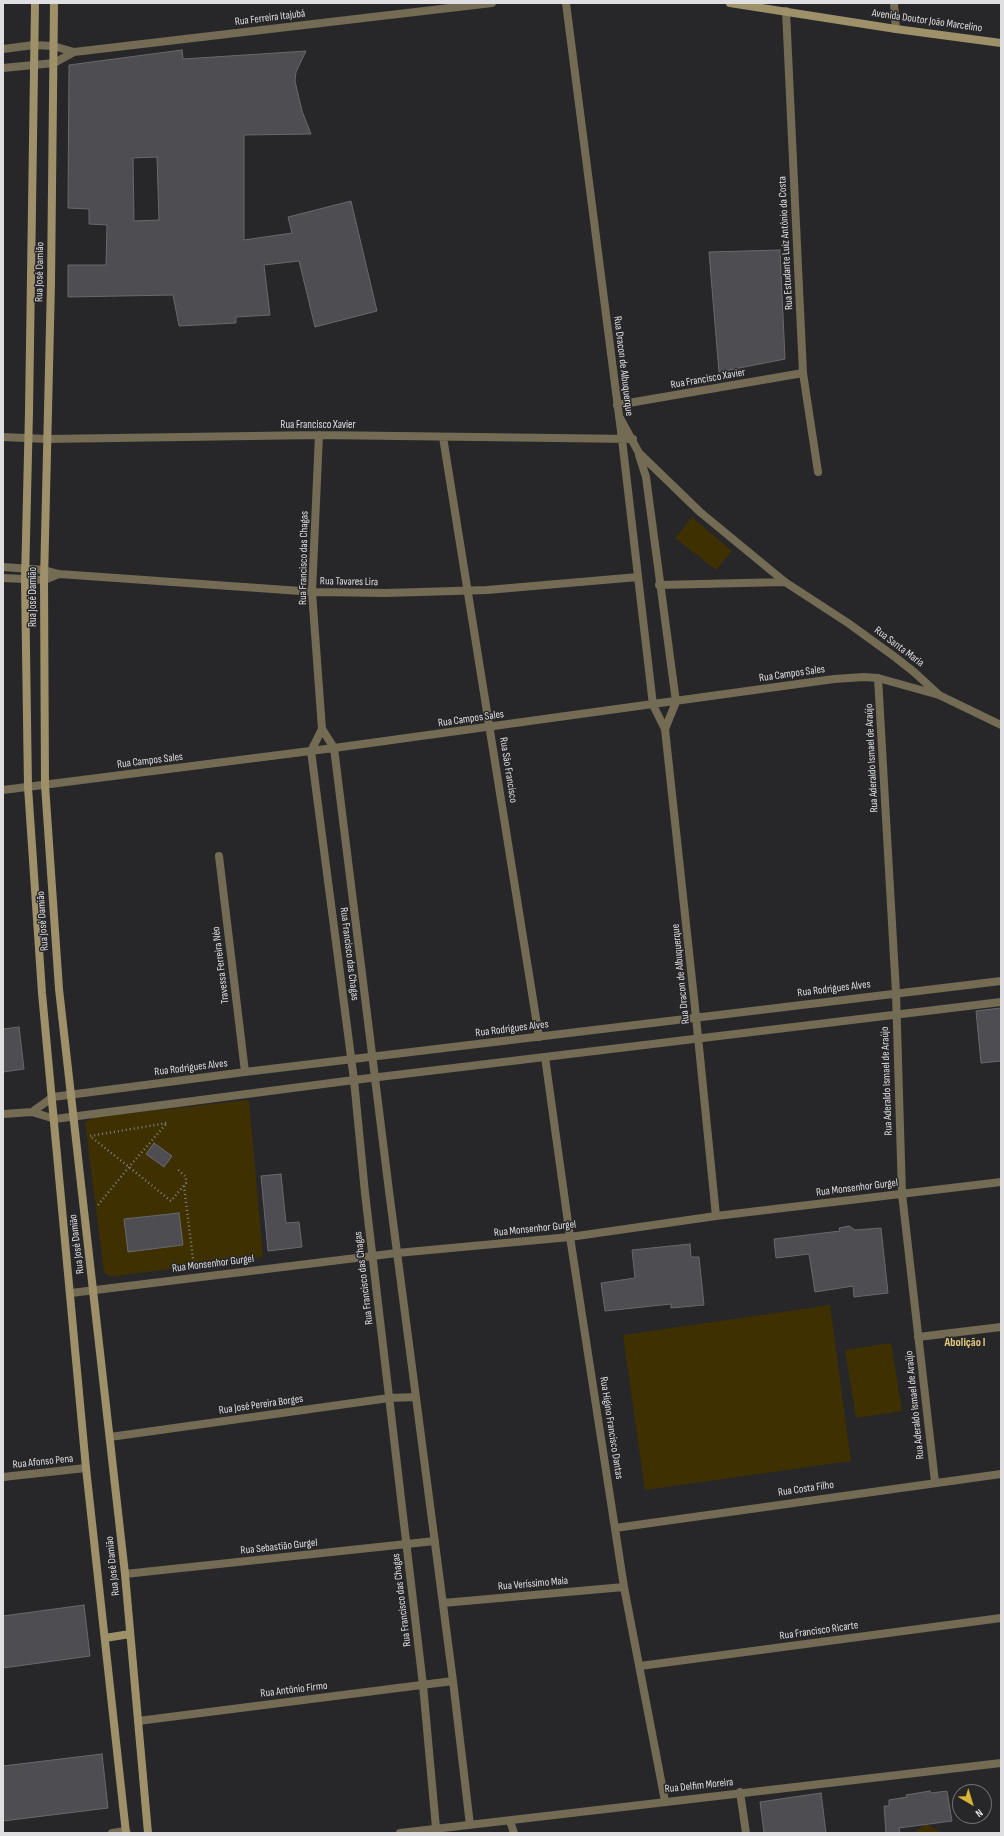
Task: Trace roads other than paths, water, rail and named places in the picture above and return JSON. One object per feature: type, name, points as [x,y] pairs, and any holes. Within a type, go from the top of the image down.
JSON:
[{"type":"street","name":"Rua José Damião","points":[[35,3],[25,569],[28,787],[42,993],[53,1097],[86,1468],[126,1832]]},
{"type":"street","name":"Rua José Damião","points":[[54,3],[44,570],[45,785],[59,989],[125,1574],[148,1833]]},
{"type":"street","name":"Rua Ferreira Itajubá","points":[[3,68],[54,63],[74,52],[492,3]]},
{"type":"street","name":"Rua Dracon de Albuquerque","points":[[566,3],[622,440],[653,705],[665,729],[716,1216]]},
{"type":"street","name":"Avenida Doutor João Marcelino","points":[[730,3],[896,29],[1001,43]]},
{"type":"street","points":[[894,3],[896,29]]},
{"type":"street","name":"Rua Estudante Luiz Antônio da Costa","points":[[786,11],[803,374],[818,472]]},
{"type":"street","name":"Rua Ferreira Itajubá","points":[[3,49],[34,45],[53,46],[74,52]]},
{"type":"street","name":"Rua Francisco Xavier","points":[[617,405],[803,374]]},
{"type":"street","name":"Rua Santa Maria","points":[[618,416],[639,453],[700,512],[785,582],[848,623],[914,672],[940,695],[1001,725]]},
{"type":"street","name":"Rua Francisco Xavier","points":[[3,437],[47,439],[319,435],[632,439]]},
{"type":"street","name":"Rua Francisco das Chagas","points":[[319,435],[312,592],[322,729],[334,748],[470,1824]]},
{"type":"street","name":"Rua São Francisco","points":[[443,437],[539,1037]]},
{"type":"street","points":[[639,453],[646,477],[659,584],[676,702]]},
{"type":"street","name":"Rua Tavares Lira","points":[[3,567],[44,570],[59,574],[312,592],[386,593],[468,590],[638,577]]},
{"type":"street","name":"Rua Tavares Lira","points":[[44,580],[59,574]]},
{"type":"street","points":[[3,578],[44,580]]},
{"type":"street","points":[[659,584],[785,582]]},
{"type":"street","name":"Rua Campos Sales","points":[[3,790],[334,748],[834,680],[864,677],[878,678],[940,695]]},
{"type":"street","name":"Rua Aderaldo Ismael de Araújo","points":[[878,678],[896,993],[902,1194],[934,1482]]},
{"type":"street","name":"Rua Dracon de Albuquerque","points":[[665,729],[676,702]]},
{"type":"street","points":[[311,751],[322,729]]},
{"type":"street","name":"Rua Francisco das Chagas","points":[[311,751],[354,1080],[372,1257],[423,1685],[436,1828]]},
{"type":"street","name":"Travessa Ferreira Néo","points":[[219,856],[245,1072]]},
{"type":"street","name":"Rua Rodrigues Alves","points":[[32,1112],[53,1097],[72,1094],[1001,981]]},
{"type":"street","points":[[3,1114],[32,1112],[55,1119],[354,1080],[1001,1002]]},
{"type":"street","name":"Rua Higino Francisco Dantas","points":[[545,1057],[570,1237],[624,1587],[665,1801]]},
{"type":"street","name":"Rua Monsenhor Gurgel","points":[[71,1293],[397,1253],[570,1237],[716,1216],[1001,1182]]},
{"type":"street","points":[[918,1338],[1001,1327]]},
{"type":"street","name":"Rua José Pereira Borges","points":[[110,1437],[389,1398],[416,1397]]},
{"type":"street","name":"Rua Afonso Pena","points":[[3,1478],[86,1468]]},
{"type":"street","name":"Rua Costa Filho","points":[[615,1528],[934,1482],[1001,1474]]},
{"type":"street","name":"Rua Sebastião Gurgel","points":[[125,1574],[435,1541]]},
{"type":"street","name":"Rua Veríssimo Maia","points":[[443,1603],[624,1587]]},
{"type":"street","name":"Rua Francisco Ricarte","points":[[640,1666],[1001,1618]]},
{"type":"street","points":[[105,1638],[130,1634]]},
{"type":"street","name":"Rua Antônio Firmo","points":[[138,1721],[453,1681]]},
{"type":"street","name":"Rua Delfim Moreira","points":[[400,1833],[470,1824],[510,1821],[740,1792],[1001,1763]]},
{"type":"street","points":[[740,1792],[746,1833]]},
{"type":"street","points":[[510,1821],[514,1833]]},
{"type":"street","points":[[112,1833],[126,1832]]},
{"type":"district","name":"Abolição I","points":[[965,1343]]}]
